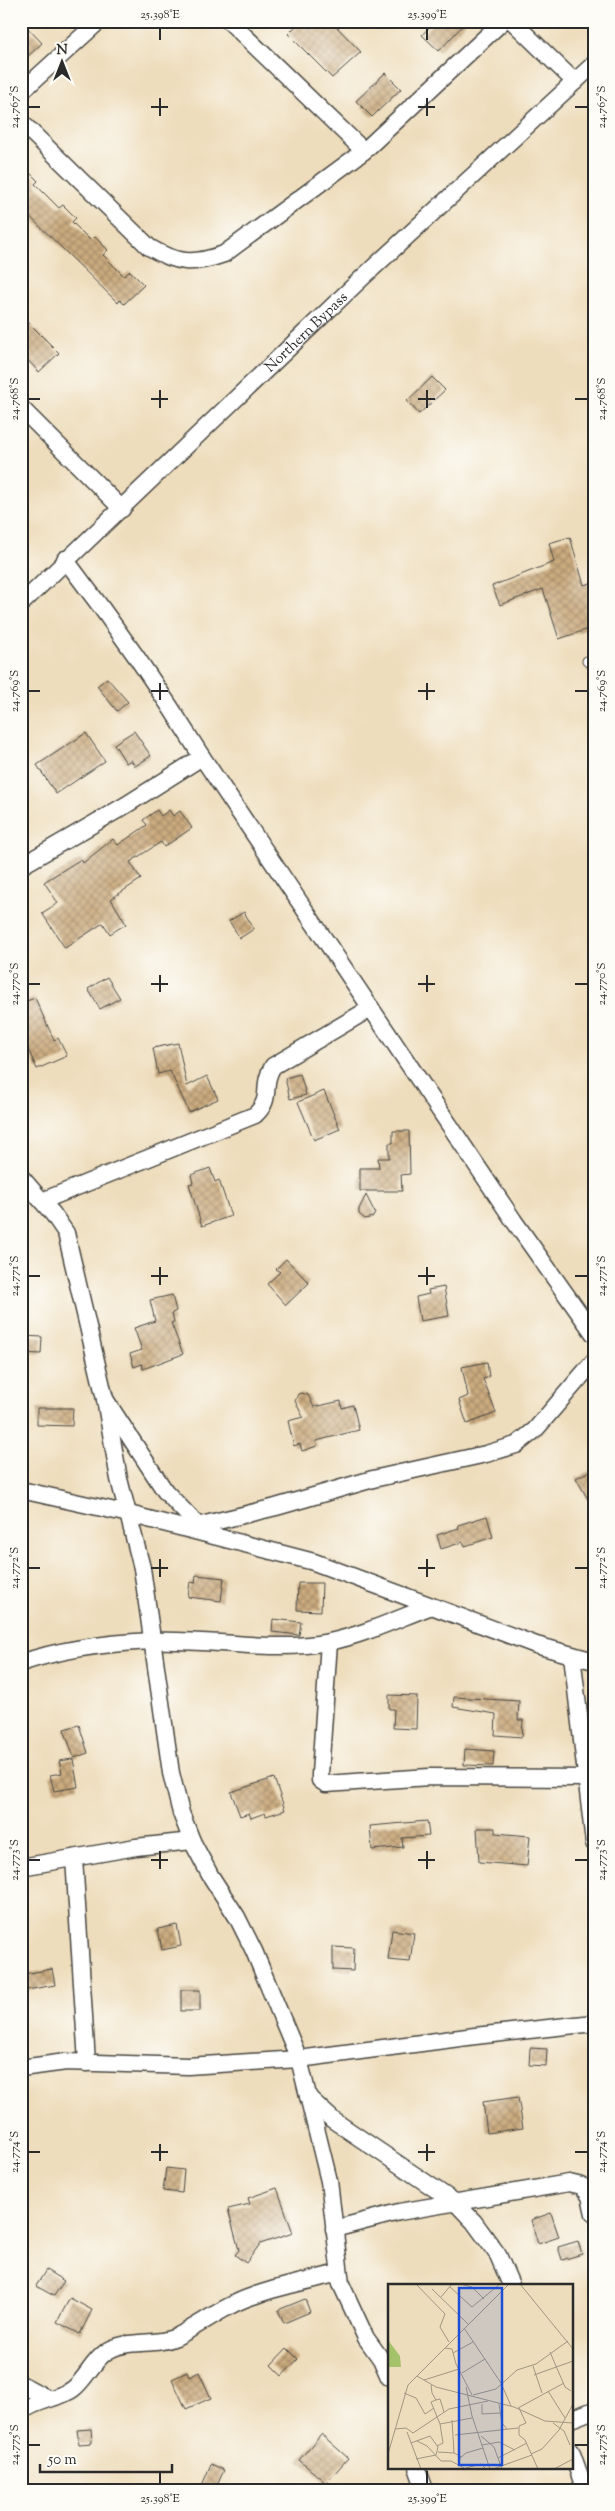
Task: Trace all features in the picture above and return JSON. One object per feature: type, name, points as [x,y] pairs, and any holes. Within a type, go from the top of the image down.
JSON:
[{"type":"street","points":[[21,92],[99,21]]},
{"type":"street","points":[[229,21],[364,151]]},
{"type":"street","points":[[21,122],[148,247],[167,258],[183,262],[204,261],[224,254],[364,151],[503,21]]},
{"type":"street","points":[[512,21],[575,82]]},
{"type":"street","name":"Northern Bypass","points":[[21,604],[65,559],[122,509],[362,278],[594,64]]},
{"type":"street","points":[[21,408],[122,509]]},
{"type":"street","points":[[65,559],[114,624],[172,707],[202,757],[514,1221],[594,1334]]},
{"type":"street","points":[[21,866],[126,805],[202,757]]},
{"type":"street","points":[[42,1201],[255,1115],[264,1106],[267,1098],[265,1086],[267,1076],[273,1066],[371,1008]]},
{"type":"street","points":[[21,1177],[53,1214],[68,1241],[105,1399],[111,1439],[142,1568],[150,1612],[152,1640],[171,1772],[192,1841],[254,1951],[299,2059],[329,2181],[338,2273],[344,2294],[388,2375]]},
{"type":"street","points":[[203,1531],[373,1478],[486,1454],[516,1445],[535,1430],[594,1361]]},
{"type":"street","points":[[105,1399],[164,1491],[203,1531]]},
{"type":"street","points":[[21,1490],[203,1531],[314,1562],[430,1607],[536,1645],[594,1661]]},
{"type":"street","points":[[21,1664],[63,1651],[152,1640],[249,1645],[300,1645],[329,1642],[430,1607]]},
{"type":"street","points":[[329,1642],[320,1774],[320,1780],[326,1784],[429,1777],[585,1778]]},
{"type":"street","points":[[572,1655],[594,1843]]},
{"type":"street","points":[[21,1867],[192,1841]]},
{"type":"street","points":[[74,1858],[87,2063]]},
{"type":"street","points":[[21,2068],[66,2062],[188,2066],[299,2059],[475,2036],[594,2023]]},
{"type":"street","points":[[308,2097],[333,2120],[456,2203],[474,2222],[498,2255],[511,2284]]},
{"type":"street","points":[[334,2229],[399,2212],[569,2183],[582,2186],[590,2196],[594,2214]]},
{"type":"street","points":[[21,2412],[47,2398],[72,2390],[107,2351],[121,2346],[161,2342],[176,2337],[220,2310],[253,2296],[338,2273]]},
{"type":"street","points":[[21,2384],[47,2398]]},
{"type":"street","points":[[572,2419],[594,2410]]},
{"type":"street","points":[[572,2454],[585,2490]]},
{"type":"street","points":[[417,2468],[425,2490]]},
{"type":"building","points":[[21,21],[42,43],[21,63]]},
{"type":"building","points":[[301,21],[331,21],[361,52],[332,78],[288,34]]},
{"type":"building","points":[[435,21],[467,21],[439,51],[422,35]]},
{"type":"building","points":[[385,73],[401,89],[372,117],[356,101]]},
{"type":"building","points":[[21,164],[38,181],[35,184],[59,208],[63,205],[76,218],[72,222],[91,241],[95,237],[108,250],[103,255],[124,276],[130,271],[144,285],[124,304],[120,300],[118,303],[21,208]]},
{"type":"building","points":[[21,315],[59,353],[39,372],[21,353]]},
{"type":"building","points":[[432,377],[445,390],[419,414],[407,401]]},
{"type":"building","points":[[570,537],[584,585],[594,582],[594,627],[559,639],[543,589],[500,605],[492,586],[554,562],[549,543]]},
{"type":"building","points":[[107,678],[128,702],[117,711],[97,686]]},
{"type":"building","points":[[134,731],[151,756],[135,766],[131,760],[126,763],[114,744]]},
{"type":"building","points":[[86,733],[105,761],[56,794],[37,765]]},
{"type":"building","points":[[157,810],[161,816],[169,810],[173,816],[180,811],[192,828],[164,847],[161,842],[130,862],[141,879],[111,899],[126,924],[110,934],[103,923],[65,948],[42,913],[58,903],[44,882],[81,859],[83,863],[113,839],[118,845],[147,825],[143,820]]},
{"type":"building","points":[[244,912],[254,929],[240,938],[229,921]]},
{"type":"building","points":[[107,977],[120,998],[100,1009],[88,989]]},
{"type":"building","points":[[35,998],[54,1040],[58,1038],[67,1056],[37,1069],[21,1034],[21,1003]]},
{"type":"building","points":[[178,1043],[187,1086],[207,1076],[218,1099],[189,1112],[170,1071],[158,1074],[153,1048]]},
{"type":"building","points":[[300,1074],[306,1095],[290,1099],[285,1078]]},
{"type":"building","points":[[324,1091],[340,1129],[314,1140],[298,1102]]},
{"type":"building","points":[[393,1131],[409,1131],[410,1174],[401,1175],[402,1191],[360,1191],[360,1168],[379,1168],[378,1158],[389,1158],[389,1143],[393,1143]]},
{"type":"building","points":[[210,1168],[215,1182],[219,1180],[231,1216],[202,1226],[189,1184],[193,1183],[191,1175]]},
{"type":"building","points":[[366,1195],[375,1213],[373,1217],[365,1219],[359,1214],[359,1209]]},
{"type":"building","points":[[286,1259],[309,1283],[286,1305],[267,1284],[280,1272],[276,1269]]},
{"type":"building","points":[[444,1287],[449,1316],[420,1321],[416,1297],[429,1294],[428,1290]]},
{"type":"building","points":[[172,1295],[176,1311],[172,1313],[174,1322],[171,1323],[183,1354],[143,1369],[142,1364],[134,1367],[130,1354],[142,1350],[134,1328],[155,1321],[150,1300]]},
{"type":"building","points":[[23,1336],[42,1337],[41,1354],[22,1353]]},
{"type":"building","points":[[487,1362],[489,1377],[483,1379],[496,1413],[467,1424],[459,1400],[468,1396],[462,1367]]},
{"type":"building","points":[[298,1394],[308,1395],[314,1407],[341,1401],[342,1408],[353,1405],[359,1430],[316,1441],[317,1446],[302,1451],[300,1444],[294,1446],[288,1421],[303,1417],[295,1401]]},
{"type":"building","points":[[37,1408],[73,1408],[72,1426],[37,1425]]},
{"type":"building","points":[[594,1469],[594,1510],[576,1478]]},
{"type":"building","points":[[487,1516],[493,1537],[465,1546],[463,1542],[441,1549],[437,1535],[459,1528],[458,1525]]},
{"type":"building","points":[[196,1575],[224,1578],[221,1601],[188,1597],[190,1582],[195,1583]]},
{"type":"building","points":[[298,1583],[322,1583],[321,1611],[297,1610]]},
{"type":"building","points":[[273,1619],[301,1622],[299,1635],[272,1632]]},
{"type":"building","points":[[389,1695],[417,1696],[416,1729],[393,1728],[394,1709],[389,1709]]},
{"type":"building","points":[[454,1697],[519,1701],[518,1720],[523,1720],[522,1737],[495,1735],[496,1714],[453,1707]]},
{"type":"building","points":[[79,1725],[88,1753],[74,1758],[64,1729]]},
{"type":"building","points":[[465,1749],[494,1751],[493,1766],[464,1765]]},
{"type":"building","points":[[73,1759],[78,1787],[54,1791],[50,1775],[62,1773],[59,1761]]},
{"type":"building","points":[[274,1778],[285,1810],[266,1816],[265,1813],[251,1818],[249,1813],[240,1816],[231,1792]]},
{"type":"building","points":[[427,1821],[429,1836],[402,1838],[403,1847],[372,1850],[370,1826]]},
{"type":"building","points":[[477,1828],[495,1828],[495,1833],[530,1836],[527,1866],[479,1862]]},
{"type":"building","points":[[177,1925],[181,1946],[162,1950],[158,1929]]},
{"type":"building","points":[[392,1930],[414,1933],[410,1962],[388,1960]]},
{"type":"building","points":[[333,1947],[354,1948],[353,1971],[333,1970]]},
{"type":"building","points":[[52,1969],[55,1985],[27,1990],[24,1974]]},
{"type":"building","points":[[181,1990],[200,1990],[200,2011],[181,2011]]},
{"type":"building","points":[[530,2048],[547,2049],[546,2066],[529,2065]]},
{"type":"building","points":[[518,2097],[523,2128],[487,2133],[483,2102]]},
{"type":"building","points":[[166,2168],[184,2170],[182,2193],[163,2191]]},
{"type":"building","points":[[277,2188],[293,2233],[260,2244],[246,2263],[235,2255],[239,2250],[228,2209],[250,2204],[248,2198]]},
{"type":"building","points":[[551,2213],[559,2237],[538,2244],[531,2220]]},
{"type":"building","points":[[578,2241],[582,2254],[562,2260],[558,2247]]},
{"type":"building","points":[[46,2270],[64,2281],[54,2296],[36,2286]]},
{"type":"building","points":[[70,2298],[92,2310],[80,2334],[57,2322]]},
{"type":"building","points":[[305,2299],[310,2312],[284,2323],[278,2310]]},
{"type":"building","points":[[287,2348],[298,2359],[282,2376],[271,2365]]},
{"type":"building","points":[[187,2372],[189,2377],[199,2372],[211,2398],[186,2409],[172,2379]]},
{"type":"building","points":[[91,2429],[92,2443],[79,2444],[77,2430]]},
{"type":"building","points":[[321,2434],[348,2458],[326,2483],[299,2460]]},
{"type":"building","points":[[211,2464],[224,2470],[215,2490],[200,2490]]}]
